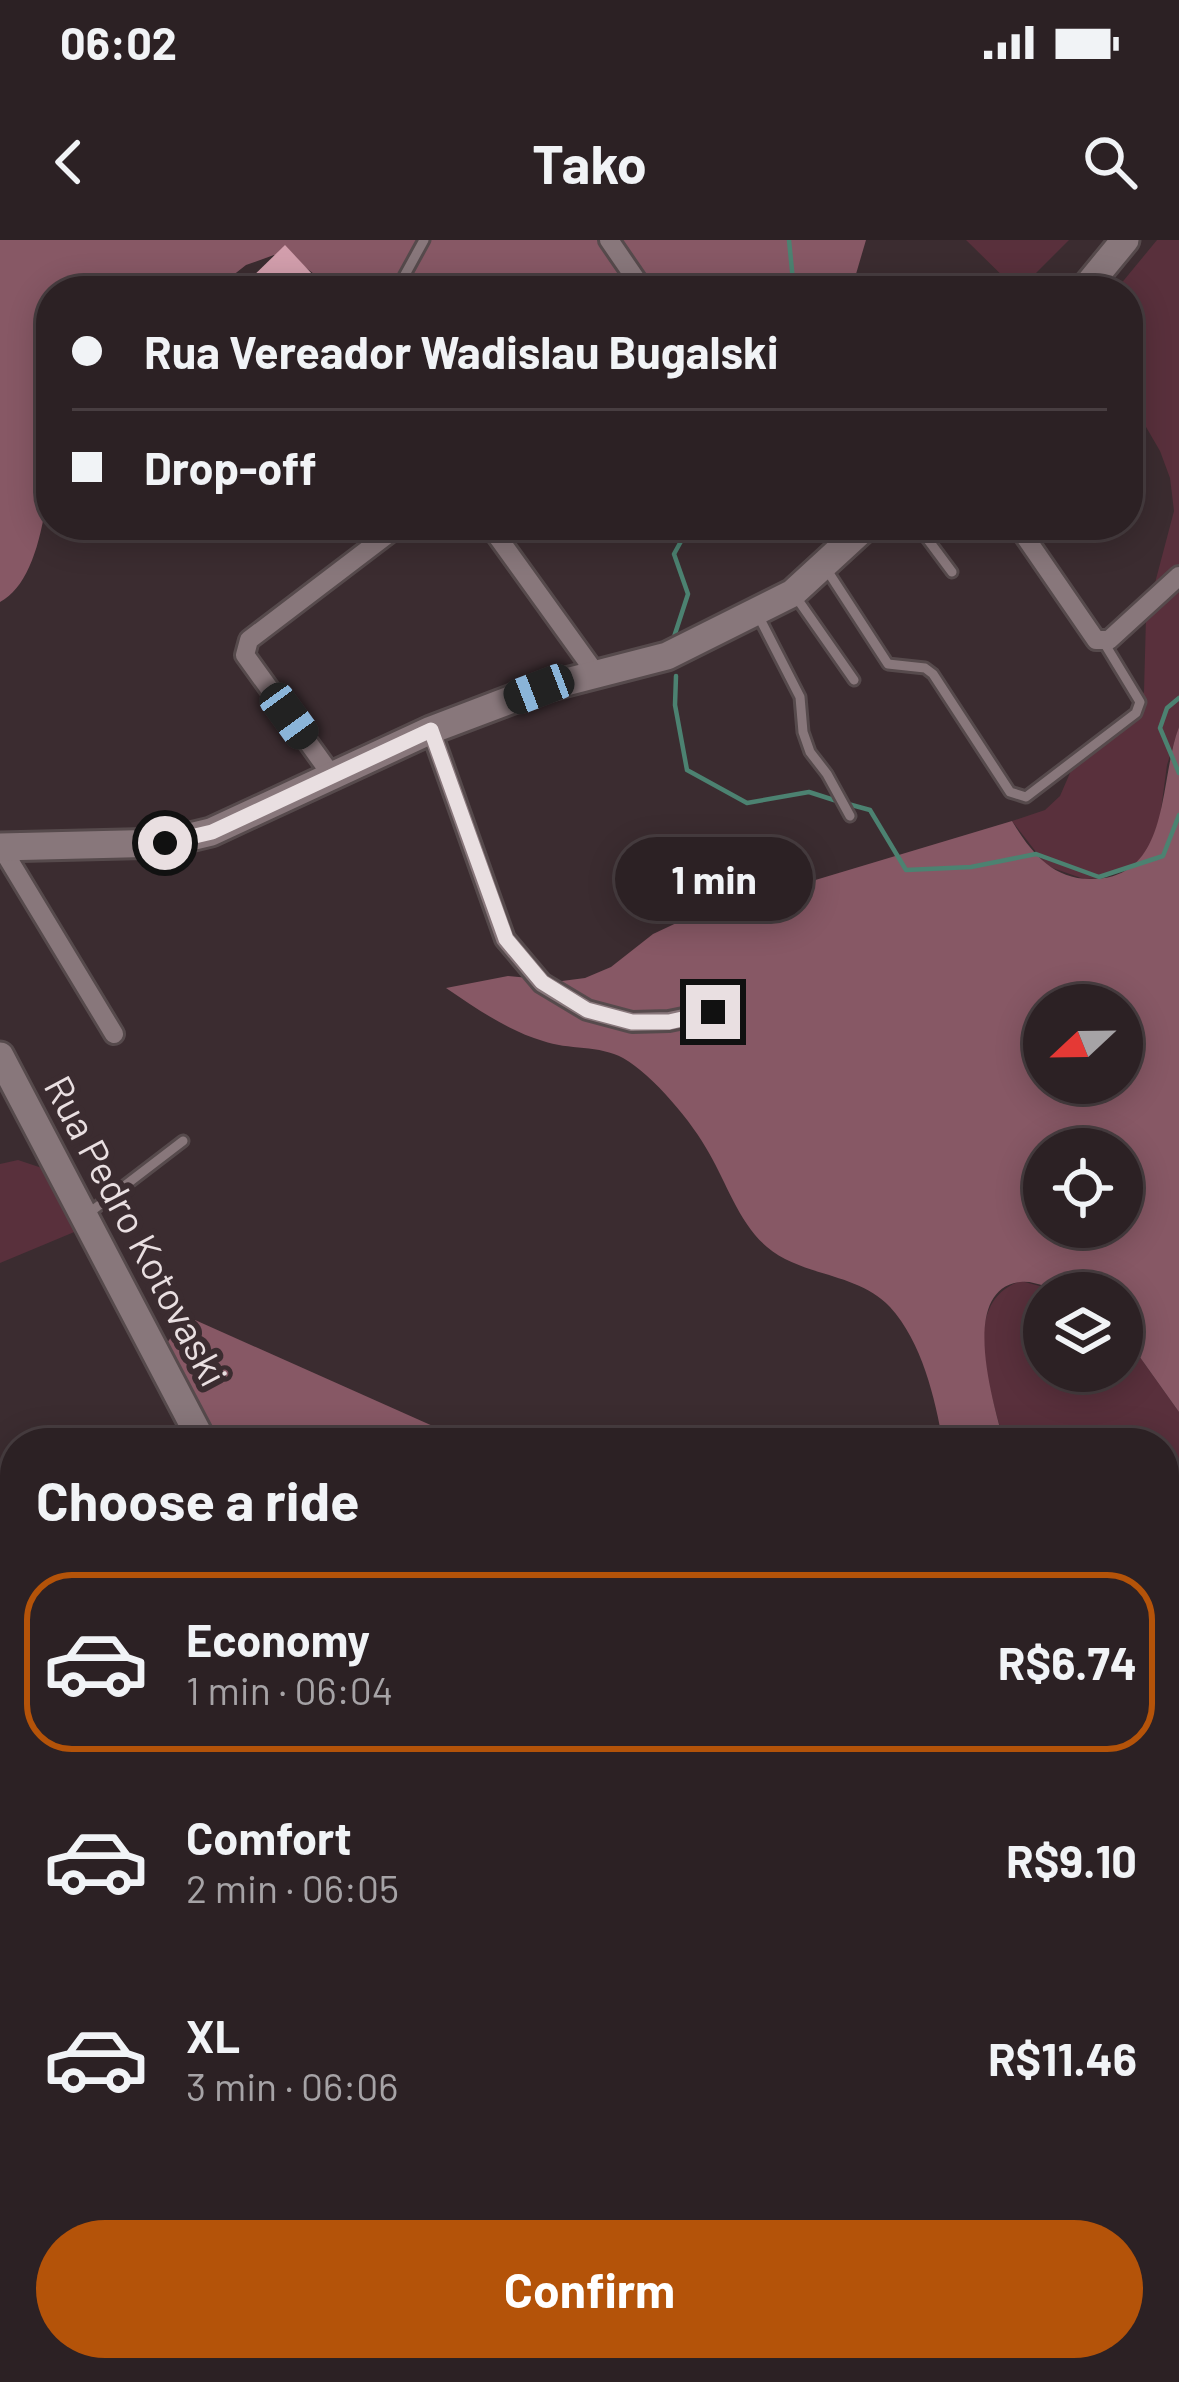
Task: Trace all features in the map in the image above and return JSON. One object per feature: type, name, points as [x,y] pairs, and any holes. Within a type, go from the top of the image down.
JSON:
[{"type":"main road","points":[[1095,276],[1125,240]]},
{"type":"main road","points":[[1,847],[165,843],[212,832],[431,730],[539,689],[667,656],[793,593],[853,540]]},
{"type":"main road","name":"Rua Pedro Kotovaski","points":[[0,1055],[195,1428]]},
{"type":"street","points":[[608,240],[633,276]]},
{"type":"street","points":[[332,777],[245,656],[245,648],[249,640],[376,540]]},
{"type":"street","points":[[500,540],[596,675]]},
{"type":"street","points":[[1027,540],[1096,640],[1103,641],[1179,576]]},
{"type":"street","points":[[431,730],[506,939],[542,982],[587,1010],[632,1022],[669,1022],[713,1012]]},
{"type":"street","points":[[1,847],[115,1034]]},
{"type":"lane","points":[[404,276],[424,240]]},
{"type":"lane","points":[[928,540],[952,572]]},
{"type":"lane","points":[[825,567],[888,664],[925,668],[932,674],[1010,792],[1018,797],[1026,797],[1136,713],[1140,702],[1103,641]]},
{"type":"lane","points":[[793,593],[854,680]]},
{"type":"lane","points":[[757,612],[800,697],[810,752],[850,816]]},
{"type":"lane","points":[[84,1216],[183,1141]]},
{"type":"shaded area","points":[[0,240],[866,240],[855,276],[317,276],[301,264],[274,255],[232,276],[36,276],[38,540],[21,581],[0,602]]},
{"type":"shaded area","points":[[966,240],[1069,240],[1033,276],[1003,276]]},
{"type":"shaded area","points":[[1157,240],[1179,240],[1179,727],[1149,849],[1134,866],[1103,878],[1084,879],[1047,866],[1012,821],[1045,810],[1060,796],[1080,750],[1135,710],[1144,692],[1146,617],[1174,511],[1170,478],[1143,422],[1143,276],[1127,276]]},
{"type":"shaded area","points":[[1179,727],[1179,1412],[1143,1361],[1143,1272],[1023,1272],[1023,1282],[1001,1290],[990,1305],[985,1327],[988,1378],[1000,1428],[940,1428],[919,1354],[890,1307],[862,1287],[796,1264],[767,1247],[741,1215],[693,1128],[647,1076],[614,1054],[553,1044],[517,1031],[446,988],[508,976],[585,978],[611,967],[653,934],[685,919],[1012,821],[1035,853],[1053,869],[1076,878],[1117,875],[1136,863],[1149,846]]},
{"type":"shaded area","points":[[18,1160],[45,1169],[91,1225],[0,1263],[0,1164]]},
{"type":"shaded area","points":[[1023,1282],[1023,1392],[1143,1392],[1143,1361],[1179,1412],[1179,1428],[1000,1428],[984,1352],[989,1309],[1001,1292]]},
{"type":"shaded area","points":[[195,1320],[437,1428],[188,1428],[158,1356],[176,1330]]},
{"type":"building","points":[[285,245],[314,276],[253,276]]},
{"type":"waterway","points":[[789,240],[793,276]]},
{"type":"waterway","points":[[673,640],[688,594],[674,554],[682,540]]},
{"type":"waterway","points":[[676,676],[675,705],[687,770],[747,803],[809,792],[837,801]]},
{"type":"waterway","points":[[1179,698],[1167,708],[1160,728],[1179,773]]},
{"type":"waterway","points":[[848,804],[870,810],[906,870],[971,867],[1036,854],[1099,877],[1163,856],[1179,815]]},
{"type":"route","points":[[165,843],[212,832],[431,730],[506,939],[542,982],[587,1010],[632,1022],[669,1022],[713,1012]]}]
